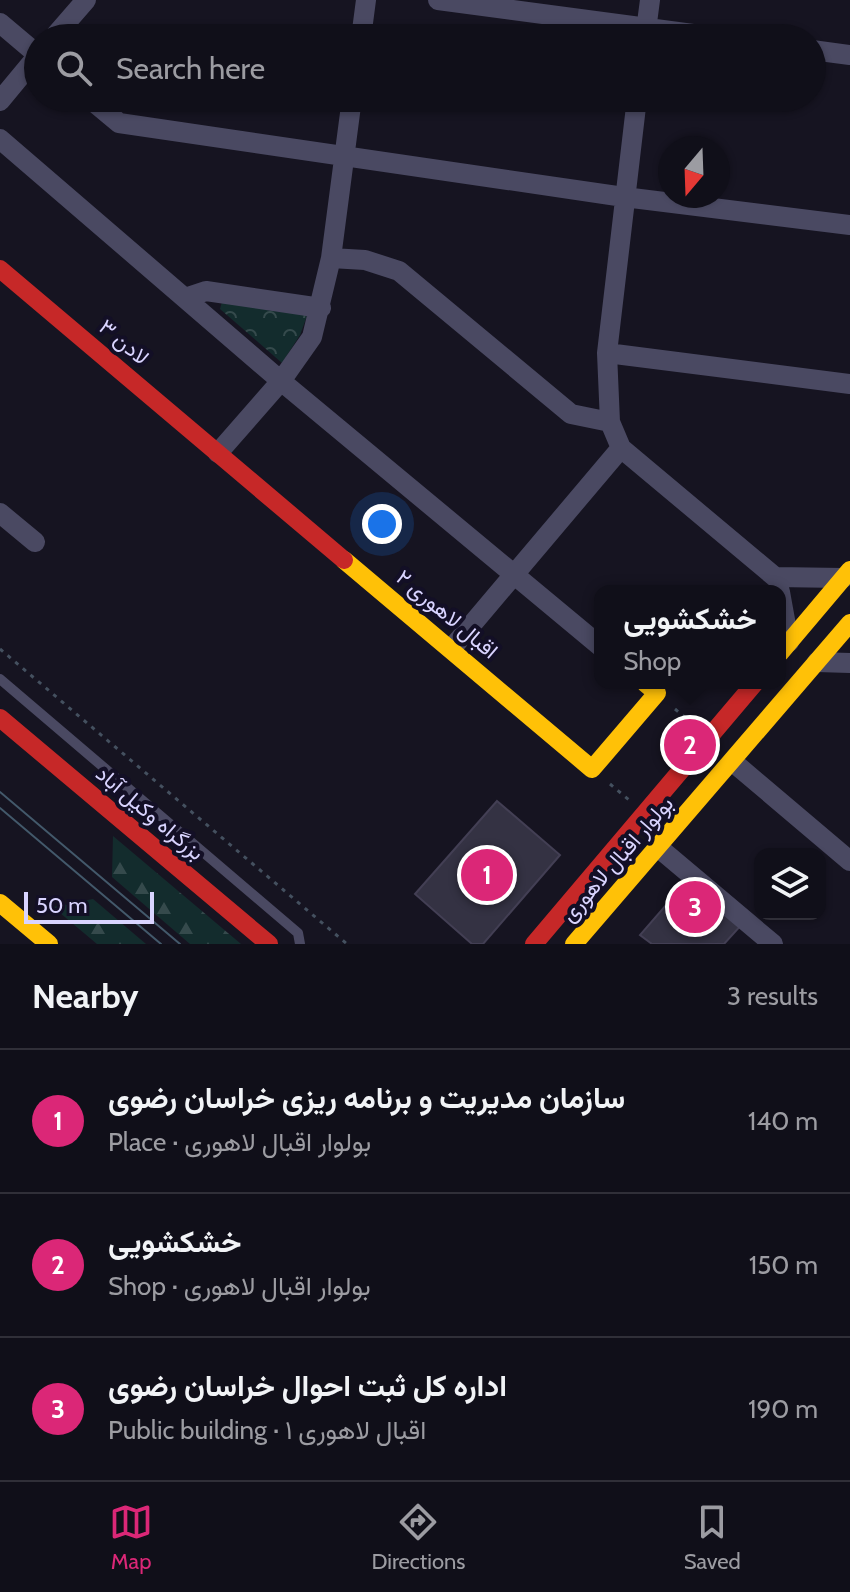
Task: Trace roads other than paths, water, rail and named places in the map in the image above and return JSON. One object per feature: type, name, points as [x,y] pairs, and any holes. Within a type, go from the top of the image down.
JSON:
[{"type":"main road","name":"لادن ۳","points":[[0,269],[218,453]]},
{"type":"main road","name":"اقبال لاهوری ۲","points":[[218,453],[592,769],[650,689]]},
{"type":"main road","points":[[786,646],[846,574]]},
{"type":"main road","name":"بولوار اقبال لاهوری","points":[[574,944],[850,623]]},
{"type":"main road","name":"بولوار اقبال لاهوری","points":[[534,944],[750,689]]},
{"type":"main road","name":"بزرگراه وکیل آباد","points":[[0,718],[269,944]]},
{"type":"main road","points":[[0,903],[49,944]]},
{"type":"street","points":[[65,24],[86,0]]},
{"type":"street","points":[[363,24],[366,0]]},
{"type":"street","points":[[438,0],[589,24]]},
{"type":"street","points":[[647,24],[650,0]]},
{"type":"street","points":[[0,23],[24,43]]},
{"type":"street","points":[[826,52],[850,55]]},
{"type":"street","points":[[0,101],[24,72]]},
{"type":"street","points":[[106,112],[119,123],[624,197],[850,225]]},
{"type":"street","points":[[218,453],[281,381],[312,337],[331,258],[350,112]]},
{"type":"street","points":[[635,112],[607,353],[610,422],[621,448],[776,585]]},
{"type":"street","points":[[0,139],[281,381],[594,641]]},
{"type":"street","points":[[331,258],[365,260],[399,271],[571,414],[610,422]]},
{"type":"street","points":[[185,298],[206,291],[321,308]]},
{"type":"street","points":[[607,353],[850,384]]},
{"type":"street","points":[[452,648],[621,448]]},
{"type":"street","points":[[0,513],[35,542]]},
{"type":"street","points":[[786,585],[846,574]]},
{"type":"street","points":[[817,662],[850,663]]},
{"type":"street","points":[[733,762],[850,861]]},
{"type":"street","points":[[659,848],[773,944]]},
{"type":"lane","points":[[0,679],[298,933],[300,944]]},
{"type":"tram line","points":[[0,792],[180,944]]},
{"type":"tram line","points":[[0,808],[161,944]]},
{"type":"place","name":"خشکشویی","points":[[690,745]]},
{"type":"place","name":"سازمان مدیریت و برنامه ریزی خراسان رضوی","points":[[487,875]]},
{"type":"place","name":"اداره کل ثبت احوال خراسان رضوی","points":[[695,907]]}]
